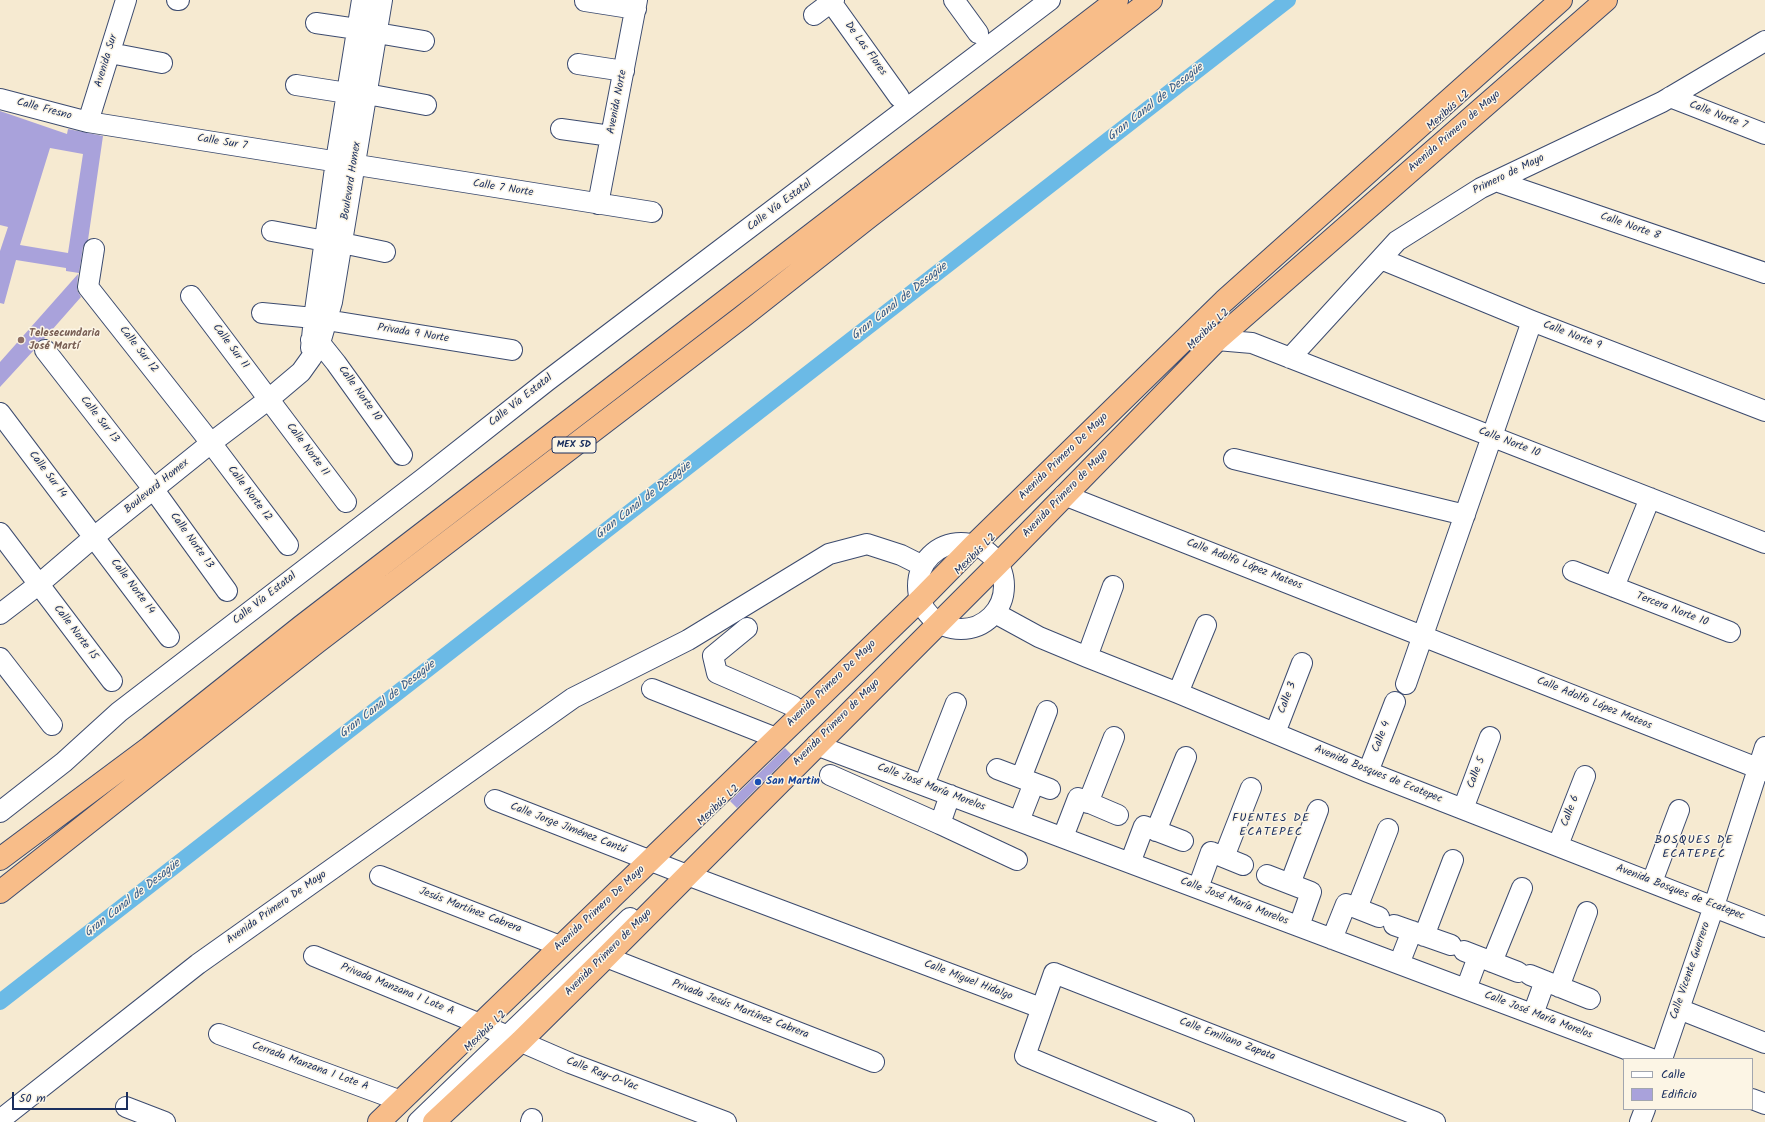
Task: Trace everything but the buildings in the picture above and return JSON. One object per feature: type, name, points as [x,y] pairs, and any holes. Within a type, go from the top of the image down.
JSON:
[{"type":"highway","name":"MEX 5D","points":[[0,859],[150,747],[302,626],[1117,0]]},
{"type":"highway","name":"MEX 5D","points":[[0,892],[316,642],[736,322],[870,216],[1151,0]]},
{"type":"highway","name":"Avenida Primero De Mayo","points":[[379,1122],[401,1101],[500,1032],[560,946],[669,868],[776,738],[801,714],[928,612],[1231,311],[1286,247],[1561,0]]},
{"type":"highway","name":"Avenida Primero de Mayo","points":[[1305,263],[1606,0]]},
{"type":"highway","name":"Avenida Primero De Mayo","points":[[1231,311],[1305,263]]},
{"type":"highway","name":"Avenida Primero de Mayo","points":[[434,1122],[500,1032],[606,957],[669,868],[816,744],[928,612],[987,553],[1064,495],[1207,335]]},
{"type":"street","name":"Avenida Sur","points":[[88,122],[126,0]]},
{"type":"street","name":"Boulevard Homex","points":[[346,162],[347,93],[362,0]]},
{"type":"street","name":"Boulevard Homex","points":[[0,614],[301,372],[314,347],[321,320],[346,162],[367,94],[382,0]]},
{"type":"street","points":[[954,0],[978,33]]},
{"type":"street","name":"Calle Vía Estatal","points":[[0,812],[64,762],[119,712],[424,478],[547,381],[1050,0]]},
{"type":"street","name":"Mexibús L2","points":[[1231,311],[1571,0]]},
{"type":"street","name":"Mexibús L2","points":[[1231,311],[1591,0]]},
{"type":"street","points":[[585,1],[637,4]]},
{"type":"street","points":[[814,16],[832,1]]},
{"type":"street","name":"De Las Flores","points":[[832,1],[899,97]]},
{"type":"street","name":"Avenida Norte","points":[[598,204],[637,4]]},
{"type":"street","points":[[316,23],[357,29]]},
{"type":"street","points":[[377,33],[424,41]]},
{"type":"street","name":"Primero de Mayo","points":[[1290,358],[1397,241],[1481,188],[1670,97],[1765,41]]},
{"type":"street","points":[[110,53],[162,63]]},
{"type":"street","points":[[578,64],[624,71]]},
{"type":"street","points":[[296,85],[347,93]]},
{"type":"street","points":[[367,94],[426,105]]},
{"type":"street","name":"Calle Norte 7","points":[[1670,97],[1765,134]]},
{"type":"street","name":"Calle Fresno","points":[[0,98],[88,122]]},
{"type":"street","name":"Calle Sur 7","points":[[88,122],[346,162]]},
{"type":"street","points":[[561,129],[611,136]]},
{"type":"street","name":"Calle 7 Norte","points":[[346,162],[652,212]]},
{"type":"street","name":"Calle Norte 8","points":[[1496,181],[1765,273]]},
{"type":"street","points":[[272,231],[385,252]]},
{"type":"street","name":"Calle Sur 12","points":[[94,249],[88,287],[211,443]]},
{"type":"street","name":"Calle Norte 9","points":[[1381,259],[1532,321],[1765,411]]},
{"type":"street","name":"Calle Sur 11","points":[[191,296],[269,399]]},
{"type":"street","points":[[1231,311],[1252,343]]},
{"type":"street","name":"Privada 9 Norte","points":[[262,313],[321,320],[512,350]]},
{"type":"street","points":[[1406,684],[1532,321]]},
{"type":"street","name":"Calle Norte 10","points":[[1207,335],[1252,343],[1765,543]]},
{"type":"street","name":"Calle Norte 10","points":[[314,347],[402,455]]},
{"type":"street","name":"Calle Sur 13","points":[[45,350],[154,490]]},
{"type":"street","name":"Calle Norte 11","points":[[269,399],[346,502]]},
{"type":"street","name":"Calle Sur 14","points":[[0,413],[94,537]]},
{"type":"street","name":"Calle Norte 12","points":[[211,443],[288,545]]},
{"type":"street","points":[[1234,459],[1465,515]]},
{"type":"street","name":"Calle Norte 13","points":[[154,490],[227,591]]},
{"type":"street","name":"Calle Adolfo López Mateos","points":[[1064,495],[1424,635],[1762,770]]},
{"type":"street","points":[[1614,587],[1650,498]]},
{"type":"street","name":"Calle Norte 15","points":[[0,534],[112,681]]},
{"type":"street","name":"Calle Norte 14","points":[[94,537],[169,637]]},
{"type":"street","points":[[962,543],[987,553],[1004,580],[1003,597],[995,613],[979,626],[958,629],[928,612],[918,588],[919,577],[923,566],[930,556],[945,546],[962,543]]},
{"type":"street","name":"Avenida Primero De Mayo","points":[[0,1120],[198,964],[573,698],[688,640],[829,554],[867,544],[901,555],[923,566]]},
{"type":"street","name":"Tercera Norte 10","points":[[1572,571],[1730,632]]},
{"type":"street","points":[[1087,657],[1113,586]]},
{"type":"street","name":"Mexibús L2","points":[[418,1122],[500,1032],[669,868],[928,612]]},
{"type":"street","name":"Avenida Bosques de Ecatepec","points":[[995,613],[1039,637],[1368,772],[1765,927]]},
{"type":"street","points":[[1178,693],[1206,625]]},
{"type":"street","points":[[747,628],[713,656],[717,673],[793,706],[801,714]]},
{"type":"street","points":[[0,658],[52,725]]},
{"type":"street","name":"Calle 3","points":[[1275,733],[1302,663]]},
{"type":"street","points":[[652,689],[776,738]]},
{"type":"street","name":"Calle 4","points":[[1368,772],[1395,702]]},
{"type":"street","points":[[924,785],[956,703]]},
{"type":"street","points":[[1019,821],[1035,783],[1047,711]]},
{"type":"street","points":[[1088,803],[1114,737]]},
{"type":"street","name":"Calle 5","points":[[1463,809],[1490,737]]},
{"type":"street","name":"Calle José María Morelos","points":[[816,744],[1649,1058]]},
{"type":"street","name":"Calle Vicente Guerrero","points":[[1662,1058],[1762,770],[1765,747]]},
{"type":"street","points":[[1156,831],[1186,757]]},
{"type":"street","points":[[997,769],[1035,783]]},
{"type":"street","points":[[830,775],[1017,860]]},
{"type":"street","name":"Calle 6","points":[[1558,845],[1585,776]]},
{"type":"street","points":[[1224,857],[1251,788]]},
{"type":"street","points":[[940,824],[950,795]]},
{"type":"street","points":[[1063,837],[1078,798],[1118,815]]},
{"type":"street","name":"Calle Jorge Jiménez Cantú","points":[[494,800],[669,868]]},
{"type":"street","points":[[1290,884],[1318,810]]},
{"type":"street","points":[[1652,882],[1679,810]]},
{"type":"street","points":[[1130,863],[1144,826],[1183,841]]},
{"type":"street","points":[[1357,908],[1388,829]]},
{"type":"street","points":[[1198,888],[1211,852],[1243,865]]},
{"type":"street","points":[[1399,964],[1402,927],[1453,860]]},
{"type":"street","name":"Calle Miguel Hidalgo","points":[[669,868],[1041,1008]]},
{"type":"street","points":[[1267,875],[1311,892],[1299,926]]},
{"type":"street","name":"Jesús Martínez Cabrera","points":[[380,876],[560,946]]},
{"type":"street","points":[[1466,989],[1471,954],[1522,888]]},
{"type":"street","points":[[1332,939],[1346,904],[1471,954],[1590,999]]},
{"type":"street","points":[[1533,1014],[1538,979],[1587,912]]},
{"type":"street","name":"Privada Manzana 1 Lote A","points":[[314,956],[500,1032]]},
{"type":"street","name":"Privada Jesús Martínez Cabrera","points":[[606,957],[874,1062]]},
{"type":"street","name":"Calle Emiliano Zapata","points":[[1041,1008],[1054,973],[1435,1122]]},
{"type":"street","points":[[1041,1008],[1025,1056],[1184,1122]]},
{"type":"street","points":[[1679,1009],[1765,1043]]},
{"type":"street","name":"Mexibús L2","points":[[393,1122],[500,1032]]},
{"type":"street","name":"Calle Ray-O-Vac","points":[[500,1032],[570,1063],[726,1122]]},
{"type":"street","name":"Cerrada Manzana 1 Lote A","points":[[219,1034],[401,1101]]},
{"type":"street","points":[[1753,1098],[1765,1104]]},
{"type":"street","points":[[126,1107],[165,1122]]},
{"type":"street","points":[[1640,1122],[1645,1110]]},
{"type":"waterway","name":"Gran Canal de Desagüe","points":[[0,1002],[1288,0]]},
{"type":"place","name":"Telesecundaria José Martí","points":[[21,340]]},
{"type":"place","name":"San Martin","points":[[758,782]]},
{"type":"district","name":"FUENTES DE ECATEPEC","points":[[1271,826]]},
{"type":"district","name":"BOSQUES DE ECATEPEC","points":[[1694,848]]}]
